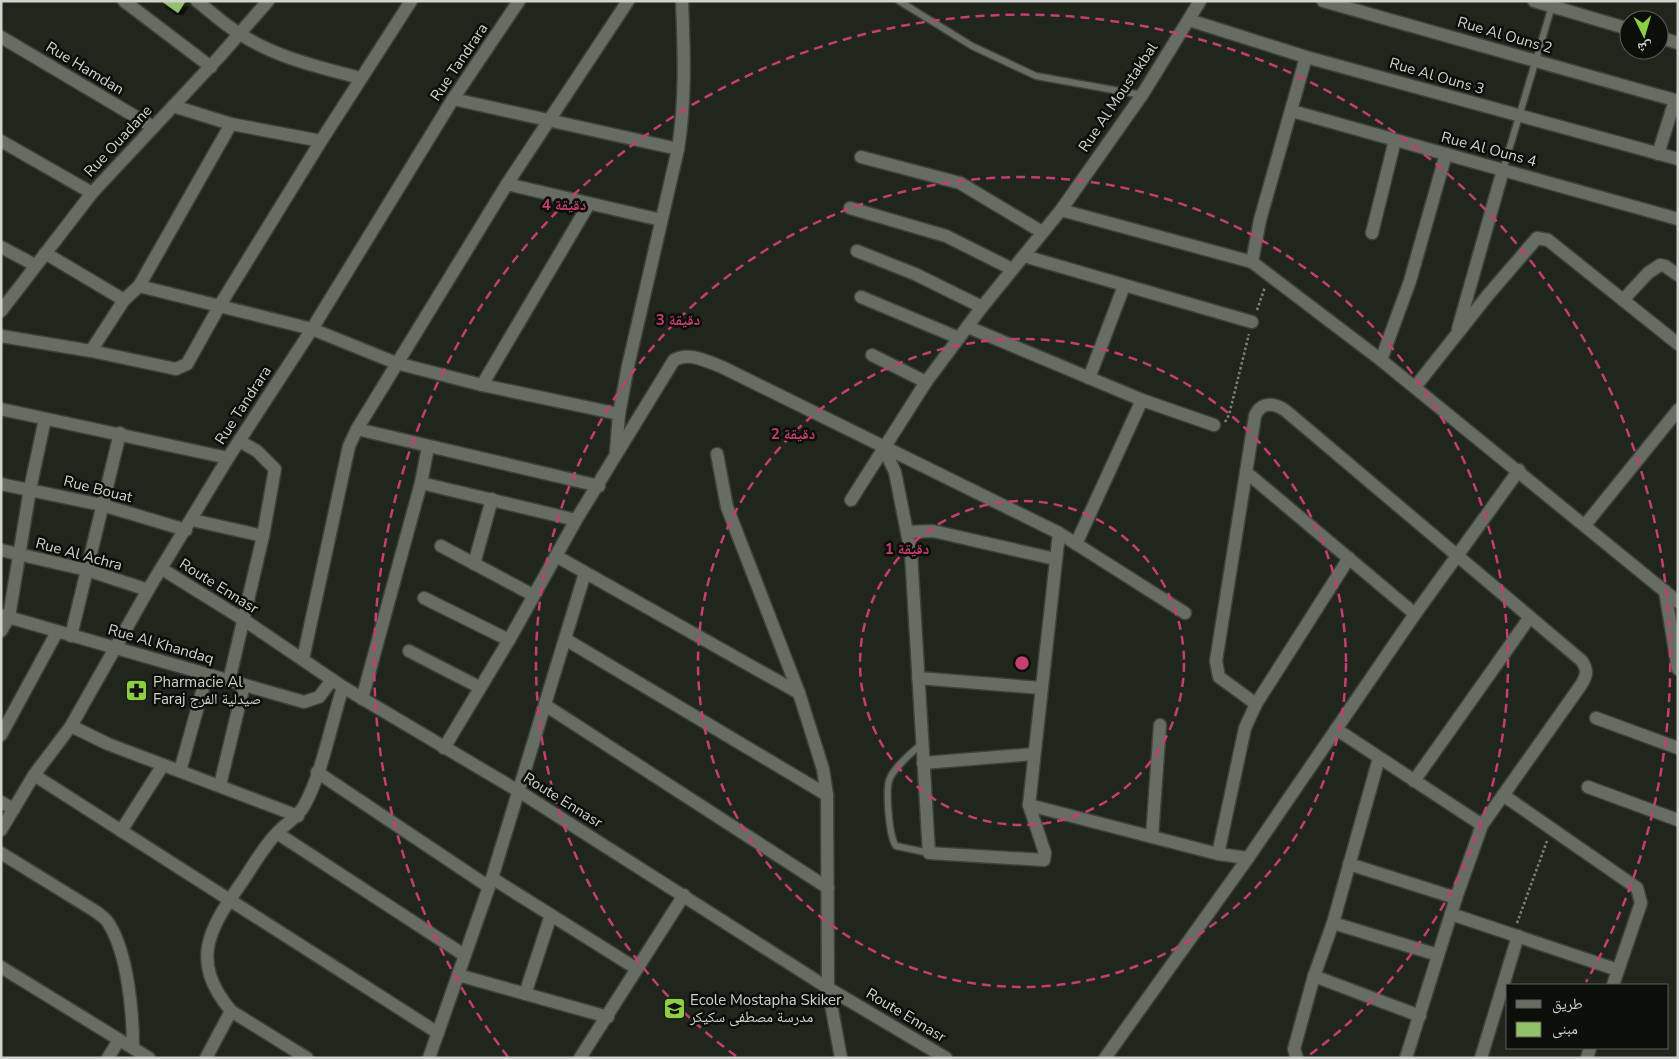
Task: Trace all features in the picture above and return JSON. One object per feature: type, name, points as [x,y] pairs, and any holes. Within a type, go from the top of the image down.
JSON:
[{"type":"street","points":[[124,1],[211,66]]},
{"type":"street","points":[[197,1],[240,34],[287,58],[360,78]]},
{"type":"street","name":"Rue Ouadane","points":[[1,311],[92,193],[211,66],[268,1]]},
{"type":"street","points":[[1,336],[91,351],[176,369],[182,368],[187,364],[220,305],[321,141],[411,1]]},
{"type":"street","name":"Rue Tandrara","points":[[1,830],[34,775],[71,726],[148,590],[228,458],[312,329],[453,100],[519,1]]},
{"type":"street","points":[[302,659],[349,446],[357,429],[507,184],[628,1]]},
{"type":"street","points":[[616,454],[619,414],[678,148],[684,101],[682,1]]},
{"type":"street","name":"Rue Al Moustakbal","points":[[851,500],[926,382],[982,306],[1061,210],[1142,95],[1200,1]]},
{"type":"street","name":"Rue Al Ouns 2","points":[[1323,1],[1676,101]]},
{"type":"street","points":[[1534,1],[1553,4],[1619,25]]},
{"type":"street","name":"Rue Al Ouns 3","points":[[1189,20],[1306,57],[1678,159]]},
{"type":"street","name":"Rue Hamdan","points":[[1,37],[152,127]]},
{"type":"street","points":[[1252,262],[1260,220],[1306,57]]},
{"type":"street","points":[[453,100],[678,148]]},
{"type":"street","points":[[1658,154],[1676,101]]},
{"type":"street","points":[[173,106],[231,124],[321,141]]},
{"type":"street","name":"Rue Al Ouns 4","points":[[1292,111],[1678,220]]},
{"type":"street","points":[[91,351],[124,300],[139,286],[231,124]]},
{"type":"street","points":[[1372,233],[1395,140]]},
{"type":"street","points":[[1,141],[92,193]]},
{"type":"street","points":[[1381,360],[1410,281],[1446,154]]},
{"type":"street","points":[[861,157],[960,183],[1042,232]]},
{"type":"street","points":[[1457,334],[1503,170]]},
{"type":"street","points":[[507,184],[661,220]]},
{"type":"street","points":[[482,386],[589,204]]},
{"type":"street","points":[[850,208],[946,236],[1012,269]]},
{"type":"street","points":[[1061,210],[1252,262],[1381,360],[1519,470],[1678,602]]},
{"type":"street","points":[[1415,388],[1536,238],[1548,240],[1678,344]]},
{"type":"street","points":[[1,246],[35,266]]},
{"type":"street","points":[[857,251],[915,274],[982,306]]},
{"type":"street","points":[[45,253],[124,300]]},
{"type":"street","points":[[1024,256],[1252,322]]},
{"type":"street","points":[[1623,300],[1655,268],[1665,266],[1678,275]]},
{"type":"street","points":[[139,286],[312,329],[396,363],[482,386],[619,414]]},
{"type":"street","points":[[1089,378],[1124,286]]},
{"type":"street","points":[[861,297],[959,338]]},
{"type":"street","points":[[968,327],[1142,400],[1214,425]]},
{"type":"street","points":[[872,355],[926,382]]},
{"type":"street","points":[[444,748],[509,640],[576,520],[599,486],[616,454],[674,360],[689,356],[722,367],[884,449],[1058,533],[1185,613]]},
{"type":"street","points":[[1076,544],[1142,400]]},
{"type":"street","points":[[1256,704],[1224,682],[1216,669],[1216,661],[1257,410],[1266,405],[1278,405],[1582,661],[1587,670],[1587,675],[1482,825],[1456,898],[1406,1058]]},
{"type":"street","points":[[1,409],[120,433],[228,458]]},
{"type":"street","points":[[1585,525],[1678,410]]},
{"type":"street","points":[[1,631],[45,419]]},
{"type":"street","points":[[357,429],[599,486]]},
{"type":"street","points":[[71,636],[120,433]]},
{"type":"street","points":[[229,681],[263,536],[275,469],[257,451],[238,442]]},
{"type":"street","points":[[362,699],[421,483],[428,447]]},
{"type":"street","points":[[884,449],[895,472],[908,532],[929,853],[1042,862],[1045,858],[1028,806],[1058,533]]},
{"type":"street","points":[[717,454],[727,507],[799,693],[823,770],[827,795],[828,988],[841,1058]]},
{"type":"street","points":[[1104,1058],[1248,858],[1415,614],[1519,470]]},
{"type":"street","points":[[1246,472],[1415,614]]},
{"type":"street","points":[[421,483],[576,520]]},
{"type":"street","name":"Rue Bouat","points":[[1,484],[189,525],[263,536]]},
{"type":"street","points":[[474,564],[492,499]]},
{"type":"street","points":[[908,532],[933,531],[1055,560]]},
{"type":"street","points":[[441,546],[533,595]]},
{"type":"street","name":"Rue Al Achra","points":[[1,550],[87,570],[148,590]]},
{"type":"street","points":[[556,556],[799,693]]},
{"type":"street","points":[[1218,854],[1245,728],[1256,704],[1349,558]]},
{"type":"street","name":"Route Ennasr","points":[[162,569],[244,620],[362,699],[520,792],[927,1052],[946,1058]]},
{"type":"street","points":[[429,1058],[491,882],[520,792],[585,573]]},
{"type":"street","points":[[1665,591],[1678,669]]},
{"type":"street","points":[[424,598],[509,640]]},
{"type":"street","name":"Rue Al Khandaq","points":[[5,616],[229,681],[309,702],[319,697],[332,680]]},
{"type":"street","points":[[1414,781],[1530,617]]},
{"type":"street","points":[[1,734],[57,632]]},
{"type":"street","points":[[565,639],[827,795]]},
{"type":"street","points":[[409,652],[479,687]]},
{"type":"street","points":[[180,771],[207,674]]},
{"type":"street","points":[[918,678],[1041,688]]},
{"type":"street","points":[[220,785],[244,685]]},
{"type":"street","points":[[307,1058],[231,1012],[219,997],[211,977],[207,948],[208,939],[229,901],[277,833],[298,816],[305,805],[343,687]]},
{"type":"street","points":[[545,705],[828,888]]},
{"type":"street","points":[[1596,718],[1678,748]]},
{"type":"street","points":[[1152,838],[1160,725]]},
{"type":"street","points":[[71,726],[108,744],[298,816]]},
{"type":"street","points":[[1336,729],[1482,825]]},
{"type":"street","points":[[923,763],[1034,754]]},
{"type":"street","points":[[1298,1058],[1294,1049],[1314,976],[1333,923],[1379,758]]},
{"type":"street","points":[[121,831],[163,765]]},
{"type":"street","points":[[317,772],[491,882],[551,915],[638,969]]},
{"type":"street","points":[[34,775],[438,1033]]},
{"type":"street","points":[[1588,787],[1678,820]]},
{"type":"street","points":[[1504,795],[1630,881],[1641,895],[1639,910],[1613,984]]},
{"type":"street","points":[[1,802],[14,809]]},
{"type":"street","points":[[1028,806],[1218,854],[1248,858]]},
{"type":"street","points":[[277,833],[464,955]]},
{"type":"street","points":[[1,853],[108,921],[116,937],[125,974],[133,1018],[133,1048]]},
{"type":"street","points":[[1349,864],[1456,898]]},
{"type":"street","points":[[580,1058],[608,1017],[684,895]]},
{"type":"street","points":[[1451,914],[1618,970]]},
{"type":"street","points":[[525,994],[551,915]]},
{"type":"street","points":[[1333,923],[1438,955]]},
{"type":"street","points":[[1506,984],[1515,936]]},
{"type":"street","points":[[1,967],[149,1058]]},
{"type":"street","points":[[458,975],[608,1017]]},
{"type":"street","points":[[1314,976],[1420,1016]]},
{"type":"street","points":[[1482,1057],[1504,998]]},
{"type":"street","points":[[206,1058],[231,1012]]},
{"type":"street","points":[[108,1058],[119,1040]]},
{"type":"lane","points":[[899,1],[972,46],[1036,76],[1142,95]]},
{"type":"lane","points":[[1503,170],[1553,4]]},
{"type":"lane","points":[[922,743],[891,776],[888,784],[890,821],[892,841],[896,846],[929,853]]},
{"type":"path","points":[[1214,425],[1227,421],[1252,322],[1269,276]]},
{"type":"path","points":[[1515,936],[1552,828]]},
{"type":"building","points":[[161,1],[186,1],[178,13]]},
{"type":"place","name":"Pharmacie Al Faraj صيدلية الفرج","points":[[137,691]]},
{"type":"place","name":"Ecole Mostapha Skiker مدرسة مصطفى سكيكر","points":[[674,1009]]}]
